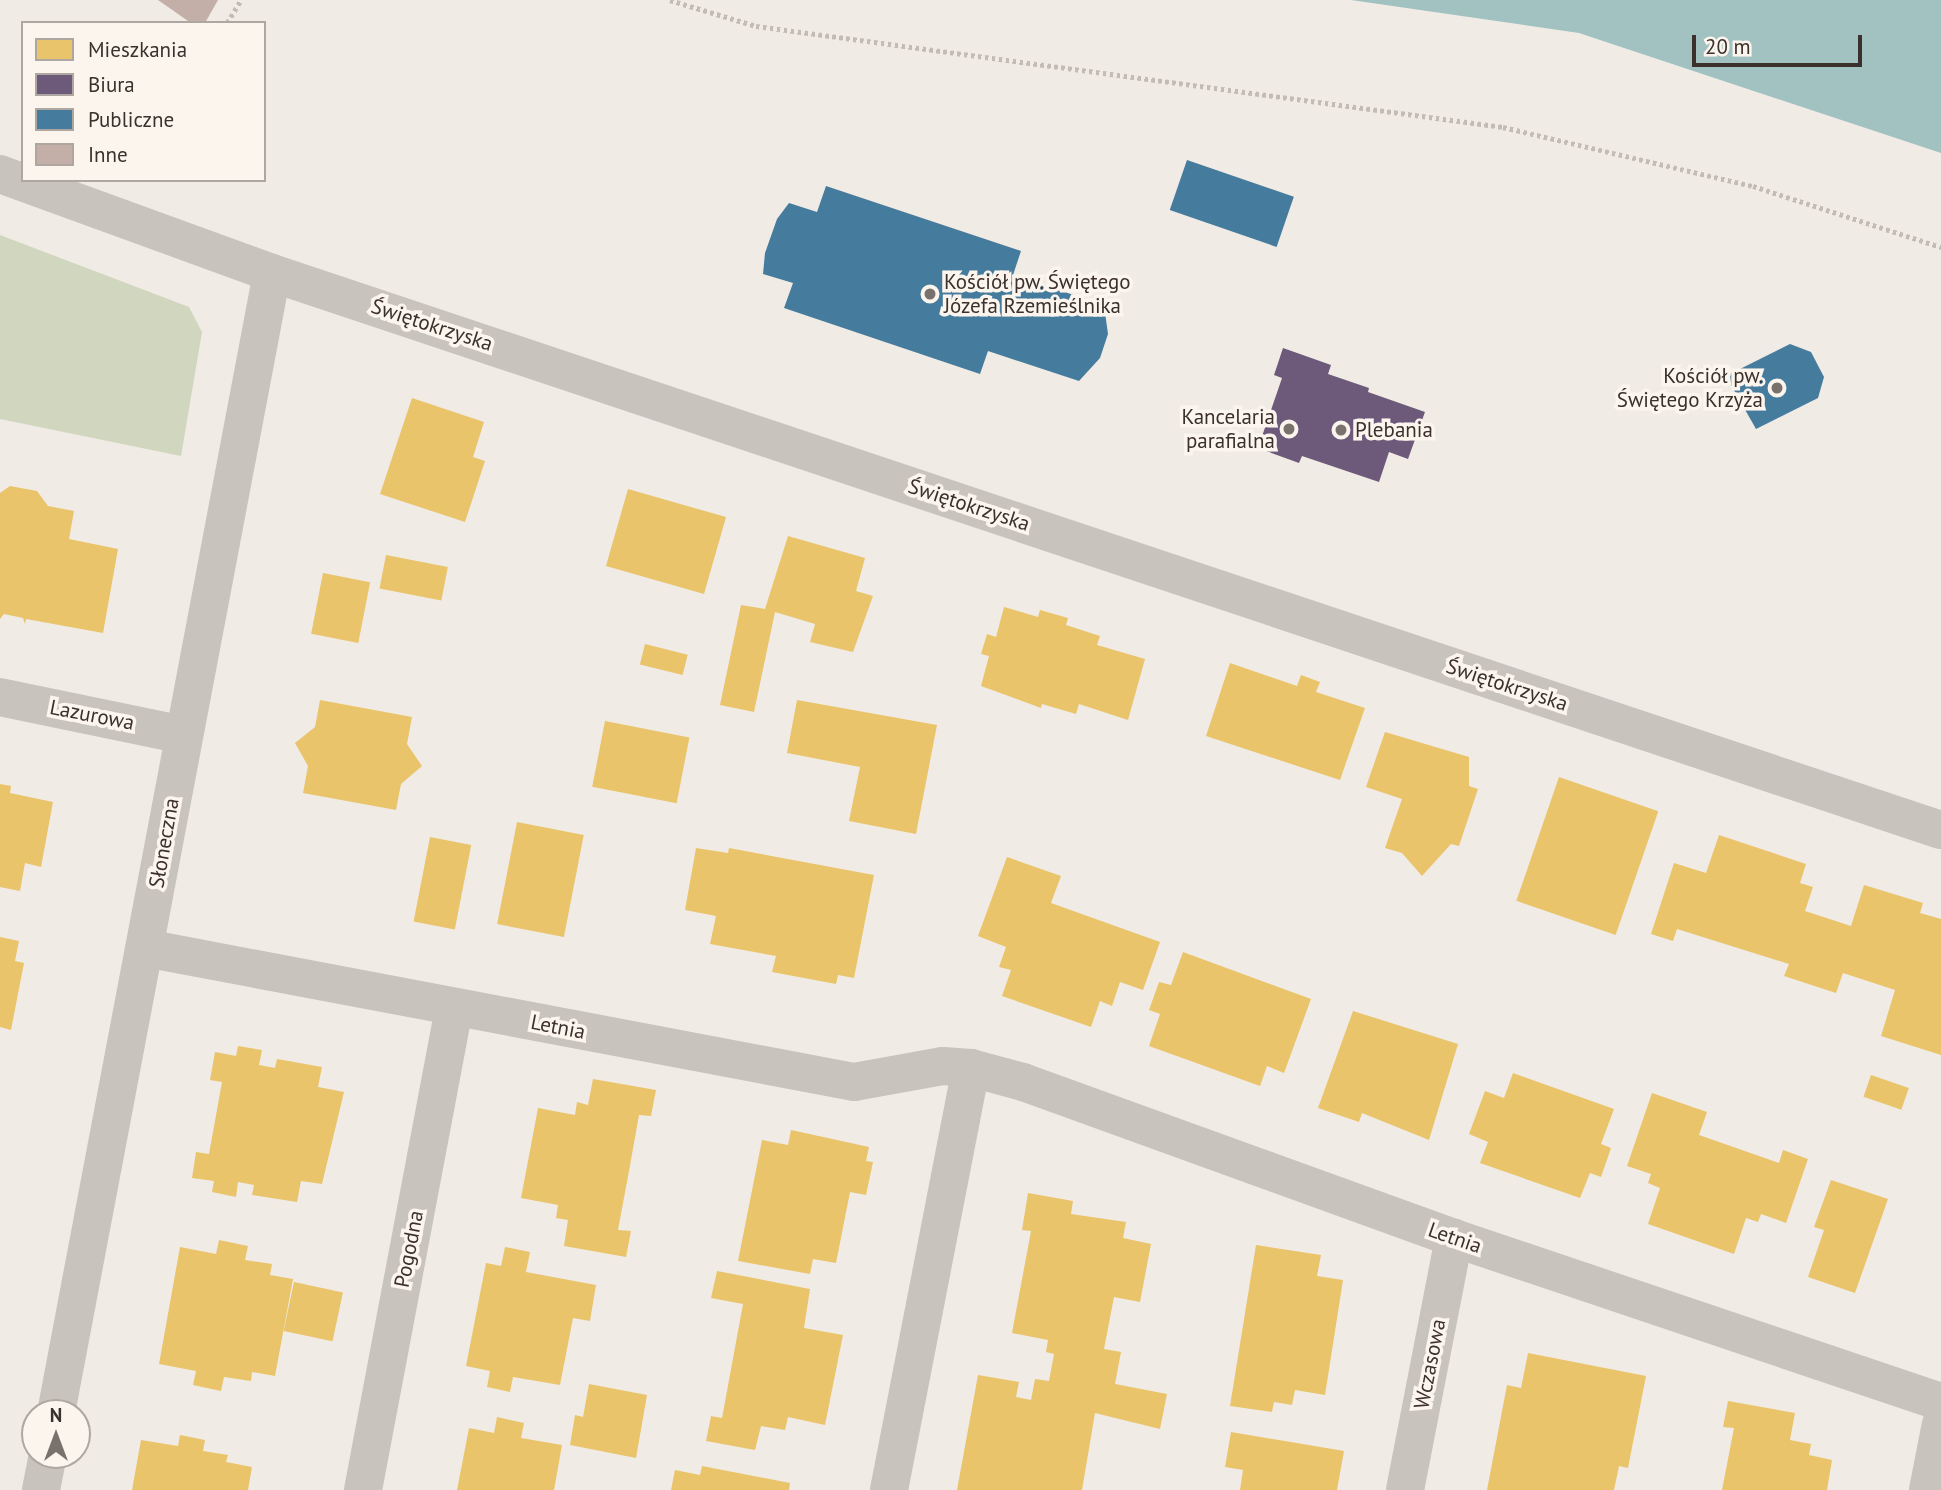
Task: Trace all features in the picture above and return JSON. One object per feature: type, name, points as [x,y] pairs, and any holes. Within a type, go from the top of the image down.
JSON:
[{"type":"street","name":"Świętokrzyska","points":[[0,174],[21,182]]},
{"type":"street","name":"Świętokrzyska","points":[[22,182],[272,273],[1941,830]]},
{"type":"street","name":"Słoneczna","points":[[59,1399],[272,273]]},
{"type":"street","name":"Lazurowa","points":[[0,696],[183,735]]},
{"type":"street","name":"Letnia","points":[[145,948],[854,1083],[943,1066],[971,1068],[1023,1083],[1454,1238],[1941,1402]]},
{"type":"street","name":"Pogodna","points":[[363,1490],[454,1008]]},
{"type":"street","points":[[889,1490],[971,1068]]},
{"type":"street","name":"Wczasowa","points":[[1405,1490],[1454,1238]]},
{"type":"street","points":[[1928,1490],[1941,1424]]},
{"type":"street","points":[[41,1490],[45,1469]]},
{"type":"path","points":[[229,21],[240,0]]},
{"type":"path","points":[[670,0],[756,26],[1503,127],[1753,186],[1941,247]]},
{"type":"green space","points":[[0,235],[189,307],[202,332],[181,456],[0,419]]},
{"type":"water","points":[[1351,0],[1941,0],[1941,153],[1579,33]]},
{"type":"building: Mieszkania","points":[[412,398],[484,422],[473,457],[485,461],[465,522],[380,494]]},
{"type":"building: Mieszkania","points":[[10,486],[37,491],[48,506],[74,511],[69,539],[118,549],[103,633],[26,619],[25,624],[23,618],[4,614],[0,619],[0,493]]},
{"type":"building: Mieszkania","points":[[628,489],[726,517],[704,594],[606,566]]},
{"type":"building: Mieszkania","points":[[788,536],[865,558],[856,591],[873,596],[853,652],[810,642],[815,624],[775,612],[754,712],[720,705],[741,605],[765,609]]},
{"type":"building: Mieszkania","points":[[386,555],[448,567],[441,600],[380,588]]},
{"type":"building: Mieszkania","points":[[323,573],[370,582],[358,643],[311,634]]},
{"type":"building: Mieszkania","points":[[1004,607],[1038,617],[1040,610],[1068,618],[1066,625],[1100,636],[1097,645],[1145,659],[1128,720],[1079,704],[1076,714],[1042,704],[1041,708],[981,686],[989,656],[981,654],[987,634],[996,637]]},
{"type":"building: Mieszkania","points":[[645,644],[688,655],[683,675],[640,664]]},
{"type":"building: Mieszkania","points":[[1230,663],[1297,686],[1301,675],[1320,682],[1316,692],[1365,708],[1340,780],[1206,736]]},
{"type":"building: Mieszkania","points":[[320,700],[412,717],[407,744],[422,766],[401,784],[396,810],[303,793],[308,766],[295,743],[315,727]]},
{"type":"building: Mieszkania","points":[[797,700],[937,725],[916,834],[849,821],[860,767],[787,753]]},
{"type":"building: Mieszkania","points":[[605,721],[689,737],[677,803],[592,787]]},
{"type":"building: Mieszkania","points":[[1385,732],[1469,757],[1469,786],[1478,789],[1459,846],[1451,844],[1422,876],[1402,853],[1385,848],[1402,799],[1366,787]]},
{"type":"building: Mieszkania","points":[[1559,777],[1658,811],[1616,935],[1516,901]]},
{"type":"building: Mieszkania","points":[[0,784],[11,786],[10,793],[53,802],[41,867],[25,863],[20,891],[0,887]]},
{"type":"building: Mieszkania","points":[[517,822],[584,835],[564,937],[497,924]]},
{"type":"building: Mieszkania","points":[[1719,835],[1806,864],[1800,883],[1813,887],[1805,911],[1851,926],[1864,885],[1923,903],[1920,913],[1941,919],[1941,1055],[1881,1036],[1895,990],[1843,973],[1836,993],[1784,976],[1789,964],[1677,929],[1673,941],[1651,934],[1674,863],[1706,873]]},
{"type":"building: Mieszkania","points":[[430,837],[471,845],[455,929],[414,921]]},
{"type":"building: Mieszkania","points":[[696,848],[728,853],[729,848],[874,875],[854,978],[838,975],[836,984],[772,972],[776,956],[710,944],[716,916],[685,910]]},
{"type":"building: Mieszkania","points":[[1007,857],[1061,876],[1051,903],[1160,942],[1143,990],[1120,982],[1112,1006],[1100,1001],[1091,1027],[1002,996],[1011,970],[999,967],[1006,947],[978,936]]},
{"type":"building: Mieszkania","points":[[0,937],[19,941],[15,961],[24,963],[11,1030],[0,1027]]},
{"type":"building: Mieszkania","points":[[1183,952],[1311,999],[1284,1073],[1267,1066],[1260,1086],[1149,1046],[1160,1014],[1149,1010],[1159,982],[1171,985]]},
{"type":"building: Mieszkania","points":[[1353,1011],[1458,1044],[1429,1140],[1362,1113],[1359,1122],[1318,1108]]},
{"type":"building: Mieszkania","points":[[238,1046],[262,1050],[259,1065],[275,1068],[277,1059],[322,1067],[318,1087],[344,1092],[322,1184],[301,1181],[297,1202],[252,1195],[254,1185],[238,1182],[236,1197],[212,1192],[214,1181],[192,1178],[196,1152],[209,1154],[222,1082],[210,1080],[215,1052],[236,1056]]},
{"type":"building: Mieszkania","points":[[1513,1073],[1614,1109],[1601,1144],[1611,1148],[1601,1177],[1590,1173],[1580,1198],[1480,1163],[1488,1142],[1469,1134],[1485,1091],[1504,1098]]},
{"type":"building: Mieszkania","points":[[1871,1075],[1909,1088],[1901,1110],[1864,1097]]},
{"type":"building: Mieszkania","points":[[593,1079],[656,1090],[651,1116],[639,1115],[618,1230],[631,1231],[626,1257],[564,1246],[568,1220],[556,1218],[558,1205],[521,1198],[538,1108],[575,1115],[577,1102],[588,1105]]},
{"type":"building: Mieszkania","points":[[1652,1093],[1707,1112],[1699,1135],[1779,1163],[1783,1150],[1808,1159],[1786,1223],[1761,1214],[1758,1222],[1746,1218],[1734,1254],[1648,1224],[1660,1188],[1648,1183],[1651,1174],[1627,1166]]},
{"type":"building: Mieszkania","points":[[791,1130],[869,1147],[866,1161],[873,1162],[866,1195],[850,1192],[836,1263],[813,1259],[810,1274],[738,1261],[762,1140],[788,1145]]},
{"type":"building: Mieszkania","points":[[1831,1180],[1888,1199],[1855,1293],[1808,1277],[1824,1230],[1814,1227]]},
{"type":"building: Mieszkania","points":[[1028,1193],[1073,1201],[1071,1214],[1126,1222],[1123,1238],[1151,1244],[1140,1302],[1114,1297],[1104,1349],[1121,1352],[1115,1384],[1167,1394],[1160,1429],[1095,1413],[1082,1490],[957,1490],[978,1375],[1019,1382],[1016,1397],[1031,1400],[1035,1379],[1049,1381],[1054,1354],[1046,1352],[1048,1340],[1012,1333],[1031,1231],[1022,1230]]},
{"type":"building: Mieszkania","points":[[219,1240],[248,1246],[245,1260],[272,1264],[270,1275],[293,1279],[275,1376],[252,1372],[251,1381],[224,1377],[221,1391],[193,1385],[196,1371],[159,1364],[180,1247],[216,1254]]},
{"type":"building: Mieszkania","points":[[1256,1245],[1321,1255],[1317,1276],[1343,1280],[1325,1395],[1295,1390],[1292,1405],[1274,1402],[1272,1412],[1230,1406]]},
{"type":"building: Mieszkania","points":[[505,1247],[530,1252],[526,1272],[596,1285],[590,1321],[573,1318],[560,1385],[513,1377],[510,1392],[487,1387],[490,1371],[466,1366],[486,1263],[501,1266]]},
{"type":"building: Mieszkania","points":[[717,1271],[810,1289],[804,1328],[843,1335],[825,1425],[788,1417],[785,1430],[761,1426],[755,1450],[706,1441],[711,1416],[722,1418],[743,1304],[711,1298]]},
{"type":"building: Mieszkania","points":[[294,1282],[343,1292],[333,1341],[284,1331]]},
{"type":"building: Mieszkania","points":[[1528,1353],[1646,1376],[1628,1468],[1619,1466],[1614,1490],[1487,1490],[1507,1385],[1521,1388]]},
{"type":"building: Mieszkania","points":[[589,1384],[647,1395],[636,1458],[570,1445],[575,1415],[583,1417]]},
{"type":"building: Mieszkania","points":[[1728,1401],[1795,1413],[1790,1440],[1811,1444],[1809,1455],[1832,1460],[1827,1490],[1722,1490],[1734,1428],[1723,1427]]},
{"type":"building: Mieszkania","points":[[497,1417],[524,1423],[521,1438],[562,1445],[554,1490],[457,1490],[469,1428],[494,1433]]},
{"type":"building: Mieszkania","points":[[1231,1432],[1344,1451],[1337,1490],[1240,1490],[1243,1470],[1225,1467]]},
{"type":"building: Mieszkania","points":[[180,1435],[205,1440],[203,1451],[228,1455],[226,1462],[252,1467],[248,1490],[132,1490],[141,1440],[178,1446]]},
{"type":"building: Mieszkania","points":[[702,1466],[790,1483],[789,1490],[671,1490],[675,1470],[700,1475]]},
{"type":"building: Biura","name":"Plebania","points":[[1283,348],[1331,365],[1328,374],[1369,388],[1368,392],[1425,412],[1408,459],[1389,452],[1379,482],[1302,456],[1299,463],[1258,448],[1282,378],[1274,375]]},
{"type":"building: Publiczne","points":[[1187,160],[1294,197],[1277,247],[1170,210]]},
{"type":"building: Publiczne","name":"Kościół pw. Świętego Józefa Rzemieślnika","points":[[826,186],[1021,251],[1013,275],[1104,305],[1108,334],[1100,358],[1079,381],[988,351],[980,374],[784,308],[793,283],[763,274],[765,253],[777,219],[789,203],[817,212]]},
{"type":"building: Publiczne","name":"Kościół pw. Świętego Krzyża","points":[[1790,344],[1811,352],[1824,377],[1818,398],[1756,429],[1726,376]]},
{"type":"building: Inne","points":[[158,0],[218,0],[206,21],[188,21]]},
{"type":"place","name":"Kościół pw. Świętego Józefa Rzemieślnika","points":[[930,294]]},
{"type":"place","name":"Kościół pw. Świętego Krzyża","points":[[1777,388]]},
{"type":"place","name":"Kancelaria parafialna","points":[[1289,429]]},
{"type":"place","name":"Plebania","points":[[1341,430]]}]
